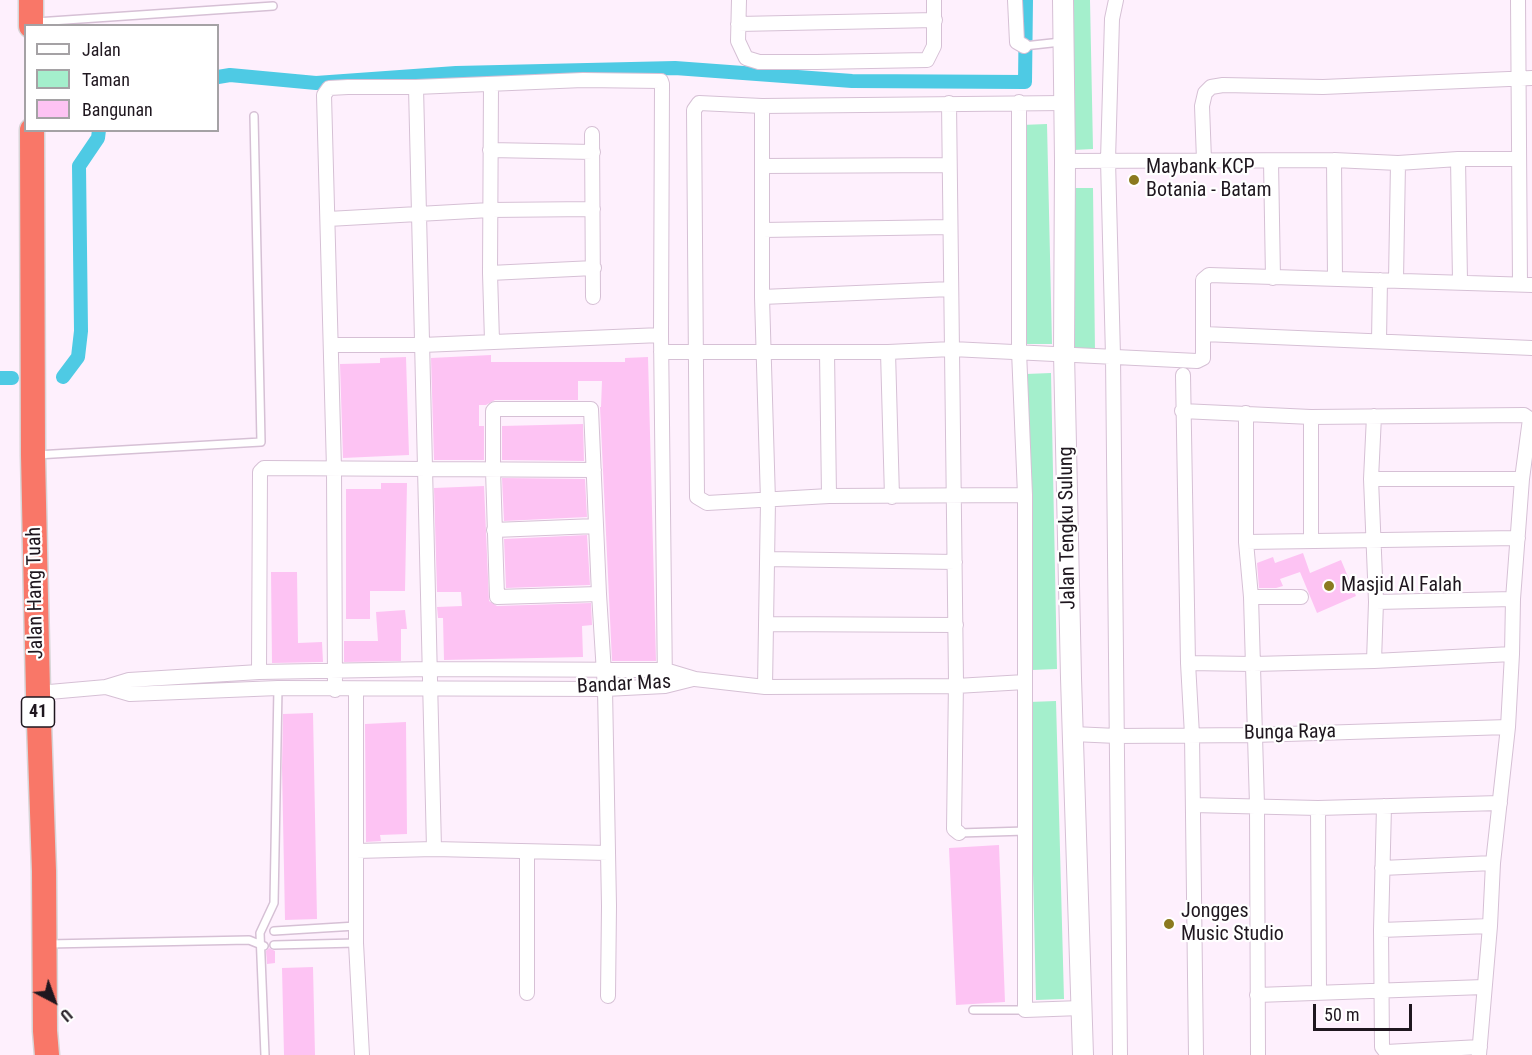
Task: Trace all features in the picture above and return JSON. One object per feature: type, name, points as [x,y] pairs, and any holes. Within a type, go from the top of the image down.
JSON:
[{"type":"highway","name":"Jalan Hang Tuah","points":[[32,132],[33,456],[47,1055]]},
{"type":"street","points":[[739,0],[738,41],[746,58],[805,62],[927,60],[934,46],[934,0]]},
{"type":"street","points":[[1015,0],[1017,42],[1024,46]]},
{"type":"street","name":"Jalan Tengku Sulung","points":[[1063,0],[1055,43],[1064,103],[1064,354],[1083,1055]]},
{"type":"street","points":[[1116,0],[1112,19],[1107,160],[1113,356],[1120,1055]]},
{"type":"street","points":[[661,352],[888,352],[952,349],[1197,361],[1203,358],[1203,280],[1209,275],[1526,284],[1519,159],[1526,78],[1525,48],[1518,0]]},
{"type":"street","points":[[738,24],[935,20]]},
{"type":"street","points":[[1204,160],[1202,106],[1205,93],[1211,87],[1223,85],[1323,87],[1526,78]]},
{"type":"street","points":[[335,690],[334,469],[323,100],[326,91],[329,88],[348,87],[416,87],[583,80],[662,81],[661,352],[665,686]]},
{"type":"street","points":[[491,84],[492,341]]},
{"type":"street","points":[[416,87],[434,849]]},
{"type":"street","points":[[1019,102],[1019,351],[1025,495],[1025,1011],[1081,1008]]},
{"type":"street","points":[[1025,495],[829,496],[707,503],[697,497],[694,352],[694,110],[699,103],[762,105],[1064,103]]},
{"type":"street","points":[[949,103],[956,625],[954,829],[960,833]]},
{"type":"street","points":[[762,105],[762,297],[768,501],[765,687]]},
{"type":"street","points":[[592,134],[593,297]]},
{"type":"street","points":[[490,150],[593,152]]},
{"type":"street","points":[[1065,161],[1334,160],[1398,163],[1458,159],[1519,159]]},
{"type":"street","points":[[1458,159],[1460,281]]},
{"type":"street","points":[[1271,160],[1273,278]]},
{"type":"street","points":[[1334,160],[1335,279]]},
{"type":"street","points":[[1396,280],[1398,163]]},
{"type":"street","points":[[762,166],[950,165]]},
{"type":"street","points":[[328,219],[490,210],[593,209]]},
{"type":"street","points":[[763,230],[950,227]]},
{"type":"street","points":[[490,273],[594,268]]},
{"type":"street","points":[[1379,341],[1380,280]]},
{"type":"street","points":[[762,297],[951,289]]},
{"type":"street","points":[[1204,334],[1532,348]]},
{"type":"street","points":[[331,345],[422,345],[661,335]]},
{"type":"street","points":[[827,352],[829,496]]},
{"type":"street","points":[[888,352],[892,497]]},
{"type":"street","points":[[1183,375],[1188,663],[1192,735],[1196,1055]]},
{"type":"street","points":[[599,594],[497,597],[493,470],[493,411],[495,409],[590,407],[605,689],[608,996]]},
{"type":"street","points":[[1182,411],[1311,417],[1527,416],[1530,420],[1522,479],[1513,599],[1508,727],[1493,863],[1480,1051],[1386,1052],[1383,1047],[1381,930],[1384,806]]},
{"type":"street","points":[[1246,413],[1246,542],[1251,597],[1257,805],[1258,1055]]},
{"type":"street","points":[[1374,416],[1371,479],[1376,602],[1374,661]]},
{"type":"street","points":[[1311,417],[1311,541]]},
{"type":"street","points":[[259,672],[260,472],[264,468],[594,470]]},
{"type":"street","points":[[1371,479],[1522,479]]},
{"type":"street","points":[[494,530],[596,526]]},
{"type":"street","points":[[1246,542],[1518,538]]},
{"type":"street","points":[[768,559],[955,562]]},
{"type":"street","points":[[1251,597],[1301,597]]},
{"type":"street","points":[[1376,602],[1513,599]]},
{"type":"street","points":[[767,624],[956,625]]},
{"type":"street","points":[[1188,663],[1374,661],[1512,654]]},
{"type":"street","name":"Bandar Mas","points":[[38,693],[106,687],[129,680],[259,672],[604,669],[665,670],[695,679]]},
{"type":"street","points":[[695,679],[765,687],[956,686],[1024,682]]},
{"type":"street","name":"Bandar Mas","points":[[106,687],[130,694],[278,688],[335,690],[605,689],[665,686],[695,679]]},
{"type":"street","points":[[356,689],[356,944],[362,1055]]},
{"type":"street","name":"Bunga Raya","points":[[1073,734],[1254,735],[1508,727]]},
{"type":"street","points":[[1193,805],[1318,808],[1500,803]]},
{"type":"street","points":[[1318,808],[1319,993]]},
{"type":"street","points":[[356,851],[434,849],[608,853]]},
{"type":"street","points":[[527,852],[527,993]]},
{"type":"street","points":[[1382,868],[1493,863]]},
{"type":"street","points":[[1381,930],[1490,926]]},
{"type":"street","points":[[1257,994],[1484,987]]},
{"type":"lane","points":[[31,16],[273,6]]},
{"type":"lane","points":[[1024,46],[1055,43]]},
{"type":"lane","points":[[33,456],[261,442],[254,116]]},
{"type":"lane","points":[[265,1055],[262,933],[274,903],[278,688]]},
{"type":"lane","points":[[960,833],[1026,831]]},
{"type":"lane","points":[[274,932],[356,926]]},
{"type":"lane","points":[[249,940],[262,933]]},
{"type":"lane","points":[[44,944],[249,940],[262,945]]},
{"type":"lane","points":[[274,945],[356,944]]},
{"type":"lane","points":[[973,1010],[1025,1011]]},
{"type":"green space","points":[[1070,0],[1090,0],[1093,149],[1073,150]]},
{"type":"green space","points":[[1047,124],[1052,344],[1025,344],[1021,125]]},
{"type":"green space","points":[[1068,188],[1093,188],[1095,352],[1072,353]]},
{"type":"green space","points":[[1051,373],[1057,669],[1032,670],[1026,374]]},
{"type":"green space","points":[[1056,701],[1064,999],[1036,1000],[1029,702]]},
{"type":"building","points":[[491,355],[491,362],[625,362],[625,358],[648,357],[656,661],[612,661],[600,407],[602,381],[578,381],[578,400],[495,400],[486,405],[479,405],[479,426],[484,426],[484,460],[434,460],[431,358]]},
{"type":"building","points":[[406,357],[409,455],[343,458],[340,364],[380,363],[380,358]]},
{"type":"building","points":[[583,424],[584,461],[502,460],[502,426]]},
{"type":"building","points":[[502,478],[585,479],[587,517],[504,521]]},
{"type":"building","points":[[381,483],[407,483],[405,591],[370,591],[370,619],[346,619],[346,489],[381,489]]},
{"type":"building","points":[[484,486],[489,601],[497,606],[591,603],[592,625],[582,626],[583,657],[444,660],[443,618],[438,618],[437,607],[462,606],[461,592],[437,592],[434,488]]},
{"type":"building","points":[[587,535],[590,585],[506,588],[504,539]]},
{"type":"building","points":[[1303,553],[1310,573],[1341,560],[1356,596],[1317,613],[1300,572],[1280,579],[1283,586],[1259,588],[1257,563],[1273,557],[1275,563]]},
{"type":"building","points":[[271,572],[297,572],[298,643],[322,642],[323,662],[272,663]]},
{"type":"building","points":[[405,610],[407,629],[401,629],[401,661],[344,662],[344,641],[378,641],[376,612]]},
{"type":"building","points":[[313,713],[317,919],[285,920],[283,714]]},
{"type":"building","points":[[406,722],[407,834],[380,835],[381,841],[366,842],[365,724]]},
{"type":"building","points":[[999,845],[1005,1002],[956,1005],[949,848]]},
{"type":"building","points":[[269,948],[275,951],[275,963],[267,964],[266,951]]},
{"type":"building","points":[[313,967],[315,1055],[284,1055],[282,968]]},
{"type":"waterway","points":[[219,77],[230,75],[316,83],[456,73],[675,68],[852,81],[1025,82],[1026,0]]},
{"type":"waterway","points":[[63,377],[78,357],[81,331],[79,166],[98,138],[99,132]]},
{"type":"waterway","points":[[0,378],[12,378]]},
{"type":"place","name":"Maybank KCP Botania - Batam","points":[[1134,180]]},
{"type":"place","name":"Masjid Al Falah","points":[[1329,586]]},
{"type":"place","name":"Jongges Music Studio","points":[[1169,924]]}]
